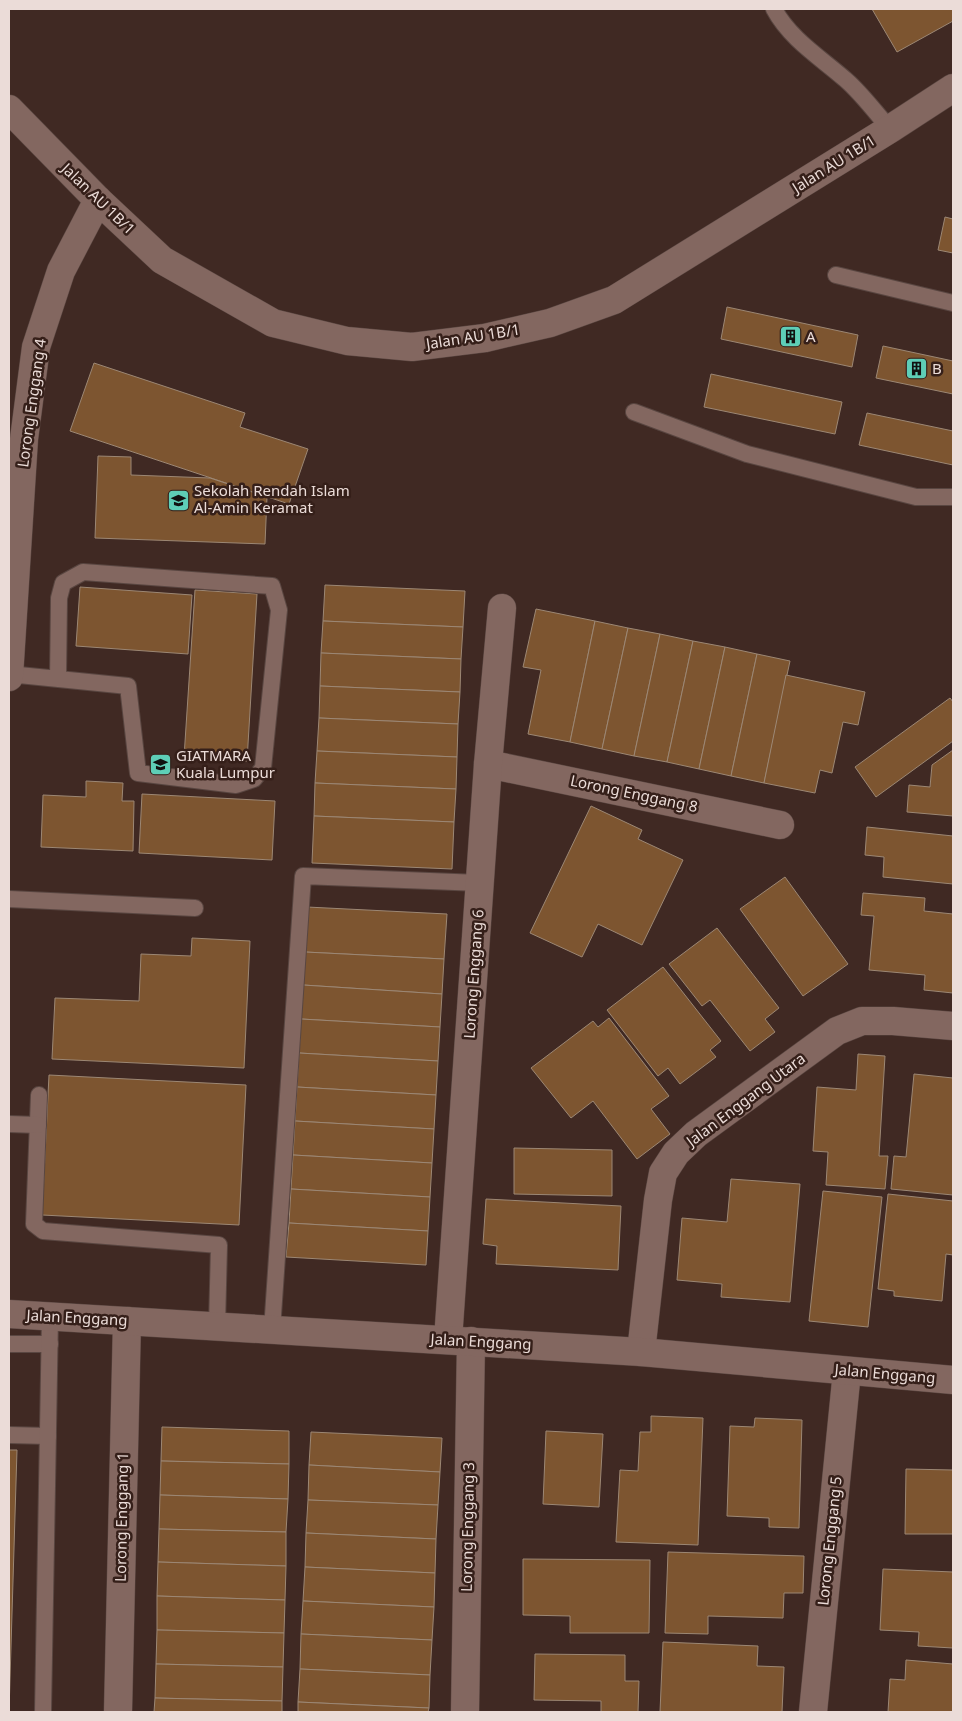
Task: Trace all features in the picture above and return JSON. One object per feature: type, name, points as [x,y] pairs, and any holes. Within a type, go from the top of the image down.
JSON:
[{"type":"street","name":"Jalan AU 1B/1","points":[[9,109],[98,200],[162,260],[273,323],[347,341],[412,347],[485,338],[513,332],[550,323],[614,300],[953,88]]},
{"type":"street","name":"Lorong Enggang 4","points":[[9,676],[24,439],[36,347],[61,271],[98,200]]},
{"type":"street","name":"Lorong Enggang 6","points":[[460,1341],[480,882],[502,608]]},
{"type":"street","name":"Lorong Enggang 8","points":[[488,764],[780,825]]},
{"type":"street","name":"Jalan Enggang Utara","points":[[641,1352],[658,1200],[663,1173],[676,1153],[696,1134],[838,1031],[862,1021],[893,1020],[953,1026]]},
{"type":"street","name":"Jalan Enggang","points":[[9,1314],[641,1352],[953,1380]]},
{"type":"street","name":"Lorong Enggang 1","points":[[118,1712],[127,1321]]},
{"type":"street","name":"Lorong Enggang 3","points":[[460,1341],[466,1712]]},
{"type":"street","name":"Lorong Enggang 5","points":[[813,1712],[847,1371]]},
{"type":"lane","points":[[774,9],[780,20],[800,41],[848,81],[890,129]]},
{"type":"lane","points":[[836,276],[953,303]]},
{"type":"lane","points":[[634,412],[747,454],[916,496],[953,497]]},
{"type":"lane","points":[[9,676],[128,686],[138,773],[236,785],[254,779],[263,768],[279,610],[272,586],[84,572],[63,583],[59,598],[58,679]]},
{"type":"lane","points":[[272,1330],[303,876],[480,882]]},
{"type":"lane","points":[[9,899],[195,908]]},
{"type":"lane","points":[[39,1095],[34,1224],[43,1232],[219,1245],[217,1326]]},
{"type":"lane","points":[[9,1124],[38,1126]]},
{"type":"lane","points":[[43,1712],[50,1317]]},
{"type":"lane","points":[[9,1344],[50,1344]]},
{"type":"lane","points":[[9,1435],[48,1436]]},
{"type":"building","points":[[872,9],[953,9],[953,21],[897,52]]},
{"type":"building","points":[[945,217],[953,219],[953,253],[938,250]]},
{"type":"building","name":"A","points":[[727,307],[858,335],[852,367],[721,339]]},
{"type":"building","name":"B","points":[[883,346],[953,361],[953,394],[876,378]]},
{"type":"building","points":[[94,363],[245,413],[240,427],[308,449],[289,504],[70,431]]},
{"type":"building","points":[[711,374],[842,402],[835,434],[704,407]]},
{"type":"building","points":[[867,413],[953,431],[953,465],[859,445]]},
{"type":"building","points":[[98,456],[131,457],[131,475],[210,478],[267,497],[265,544],[95,538]]},
{"type":"building","points":[[325,585],[465,591],[463,627],[323,621]]},
{"type":"building","points":[[80,587],[192,595],[188,654],[76,646]]},
{"type":"building","points":[[195,590],[257,594],[247,761],[184,757]]},
{"type":"building","points":[[536,609],[595,621],[570,742],[528,734],[541,670],[523,667]]},
{"type":"building","points":[[323,621],[463,627],[461,659],[321,653]]},
{"type":"building","points":[[595,621],[628,628],[602,749],[570,742]]},
{"type":"building","points":[[628,628],[660,634],[634,756],[602,749]]},
{"type":"building","points":[[660,634],[693,641],[667,762],[634,756]]},
{"type":"building","points":[[693,641],[725,647],[699,769],[667,762]]},
{"type":"building","points":[[725,647],[757,654],[731,776],[699,769]]},
{"type":"building","points":[[321,653],[461,659],[460,692],[320,686]]},
{"type":"building","points":[[757,654],[790,661],[764,783],[731,776]]},
{"type":"building","points":[[786,675],[865,692],[858,725],[843,722],[832,773],[820,770],[815,793],[764,783]]},
{"type":"building","points":[[320,686],[460,692],[458,724],[319,718]]},
{"type":"building","points":[[950,698],[953,702],[953,741],[876,797],[855,767]]},
{"type":"building","points":[[319,718],[458,724],[457,757],[317,751]]},
{"type":"building","points":[[953,750],[953,816],[907,812],[909,785],[930,787],[932,765]]},
{"type":"building","points":[[317,751],[457,757],[456,789],[315,783]]},
{"type":"building","points":[[86,781],[123,783],[122,801],[134,801],[133,851],[41,847],[43,795],[86,797]]},
{"type":"building","points":[[315,783],[456,789],[454,822],[314,816]]},
{"type":"building","points":[[142,794],[275,801],[272,860],[139,853]]},
{"type":"building","points":[[591,806],[642,830],[638,839],[683,860],[642,945],[598,924],[582,957],[530,933]]},
{"type":"building","points":[[314,816],[454,822],[452,869],[312,863]]},
{"type":"building","points":[[867,827],[953,836],[953,884],[883,877],[884,857],[865,855]]},
{"type":"building","points":[[785,877],[848,964],[803,996],[740,909]]},
{"type":"building","points":[[863,893],[925,898],[924,911],[953,914],[953,993],[924,990],[925,975],[869,970],[874,916],[861,915]]},
{"type":"building","points":[[307,907],[447,914],[444,959],[305,952]]},
{"type":"building","points":[[717,928],[779,1008],[765,1019],[775,1032],[750,1051],[710,1000],[702,1006],[669,964]]},
{"type":"building","points":[[192,938],[250,941],[244,1068],[52,1059],[55,998],[139,1001],[141,954],[191,956]]},
{"type":"building","points":[[305,952],[444,959],[442,994],[303,985]]},
{"type":"building","points":[[663,967],[721,1041],[710,1050],[716,1057],[680,1084],[668,1068],[658,1076],[607,1010]]},
{"type":"building","points":[[303,985],[442,994],[440,1027],[301,1019]]},
{"type":"building","points":[[609,1018],[669,1096],[651,1109],[670,1134],[637,1159],[593,1101],[571,1118],[531,1068],[593,1021],[598,1027]]},
{"type":"building","points":[[301,1019],[440,1027],[438,1061],[299,1053]]},
{"type":"building","points":[[299,1053],[438,1061],[436,1095],[297,1087]]},
{"type":"building","points":[[858,1054],[885,1056],[879,1156],[888,1156],[885,1189],[826,1185],[828,1152],[813,1151],[817,1087],[856,1090]]},
{"type":"building","points":[[914,1074],[953,1078],[953,1195],[891,1189],[894,1156],[906,1157]]},
{"type":"building","points":[[49,1075],[246,1085],[239,1225],[42,1215]]},
{"type":"building","points":[[297,1087],[436,1095],[434,1129],[295,1121]]},
{"type":"building","points":[[295,1121],[434,1129],[432,1163],[293,1155]]},
{"type":"building","points":[[514,1148],[612,1150],[612,1196],[514,1194]]},
{"type":"building","points":[[293,1155],[432,1163],[430,1197],[291,1189]]},
{"type":"building","points":[[731,1179],[800,1184],[790,1302],[721,1297],[722,1284],[677,1280],[682,1218],[727,1222]]},
{"type":"building","points":[[291,1189],[430,1197],[428,1231],[289,1223]]},
{"type":"building","points":[[823,1191],[882,1197],[868,1327],[809,1321]]},
{"type":"building","points":[[888,1194],[953,1201],[953,1255],[946,1254],[942,1301],[894,1296],[894,1291],[878,1289]]},
{"type":"building","points":[[486,1199],[621,1206],[618,1270],[496,1264],[497,1246],[483,1244]]},
{"type":"building","points":[[289,1223],[428,1231],[426,1265],[286,1257]]},
{"type":"building","points":[[651,1416],[703,1418],[698,1545],[616,1542],[620,1470],[638,1471],[640,1432],[651,1432]]},
{"type":"building","points":[[755,1418],[802,1420],[799,1528],[769,1527],[769,1518],[727,1516],[730,1426],[754,1427]]},
{"type":"building","points":[[162,1427],[289,1431],[289,1464],[161,1461]]},
{"type":"building","points":[[546,1431],[603,1434],[599,1507],[543,1504]]},
{"type":"building","points":[[311,1432],[442,1438],[440,1472],[309,1465]]},
{"type":"building","points":[[9,1450],[17,1450],[9,1712]]},
{"type":"building","points":[[161,1461],[289,1464],[288,1499],[160,1495]]},
{"type":"building","points":[[309,1465],[440,1472],[438,1505],[308,1500]]},
{"type":"building","points":[[906,1469],[953,1470],[953,1534],[905,1534]]},
{"type":"building","points":[[160,1495],[288,1499],[286,1532],[159,1529]]},
{"type":"building","points":[[308,1500],[438,1505],[436,1539],[306,1533]]},
{"type":"building","points":[[159,1529],[286,1532],[286,1566],[158,1562]]},
{"type":"building","points":[[306,1533],[436,1539],[435,1573],[305,1567]]},
{"type":"building","points":[[668,1552],[804,1556],[803,1593],[784,1593],[783,1618],[708,1616],[708,1634],[665,1633]]},
{"type":"building","points":[[523,1559],[650,1560],[649,1633],[570,1633],[570,1616],[523,1615]]},
{"type":"building","points":[[158,1562],[286,1566],[285,1600],[157,1596]]},
{"type":"building","points":[[305,1567],[435,1573],[434,1607],[303,1601]]},
{"type":"building","points":[[883,1569],[953,1572],[953,1648],[918,1646],[919,1632],[880,1630]]},
{"type":"building","points":[[157,1596],[285,1600],[284,1633],[157,1630]]},
{"type":"building","points":[[303,1601],[434,1607],[432,1640],[301,1634]]},
{"type":"building","points":[[157,1630],[284,1633],[283,1667],[156,1664]]},
{"type":"building","points":[[301,1634],[432,1640],[430,1675],[300,1669]]},
{"type":"building","points":[[663,1642],[758,1646],[757,1666],[784,1667],[782,1712],[660,1712]]},
{"type":"building","points":[[535,1654],[625,1655],[625,1681],[639,1681],[638,1712],[601,1712],[601,1701],[534,1700]]},
{"type":"building","points":[[906,1660],[953,1664],[953,1712],[888,1712],[890,1679],[905,1680]]},
{"type":"building","points":[[156,1664],[283,1667],[282,1701],[155,1698]]},
{"type":"building","points":[[300,1669],[430,1675],[429,1708],[298,1702]]},
{"type":"building","points":[[155,1698],[282,1701],[282,1712],[154,1712]]},
{"type":"building","points":[[298,1702],[429,1708],[428,1712],[298,1712]]},
{"type":"place","name":"A","points":[[790,337]]},
{"type":"place","name":"B","points":[[916,369]]},
{"type":"place","name":"Sekolah Rendah Islam Al-Amin Keramat","points":[[178,500]]},
{"type":"place","name":"GIATMARA Kuala Lumpur","points":[[160,765]]}]
